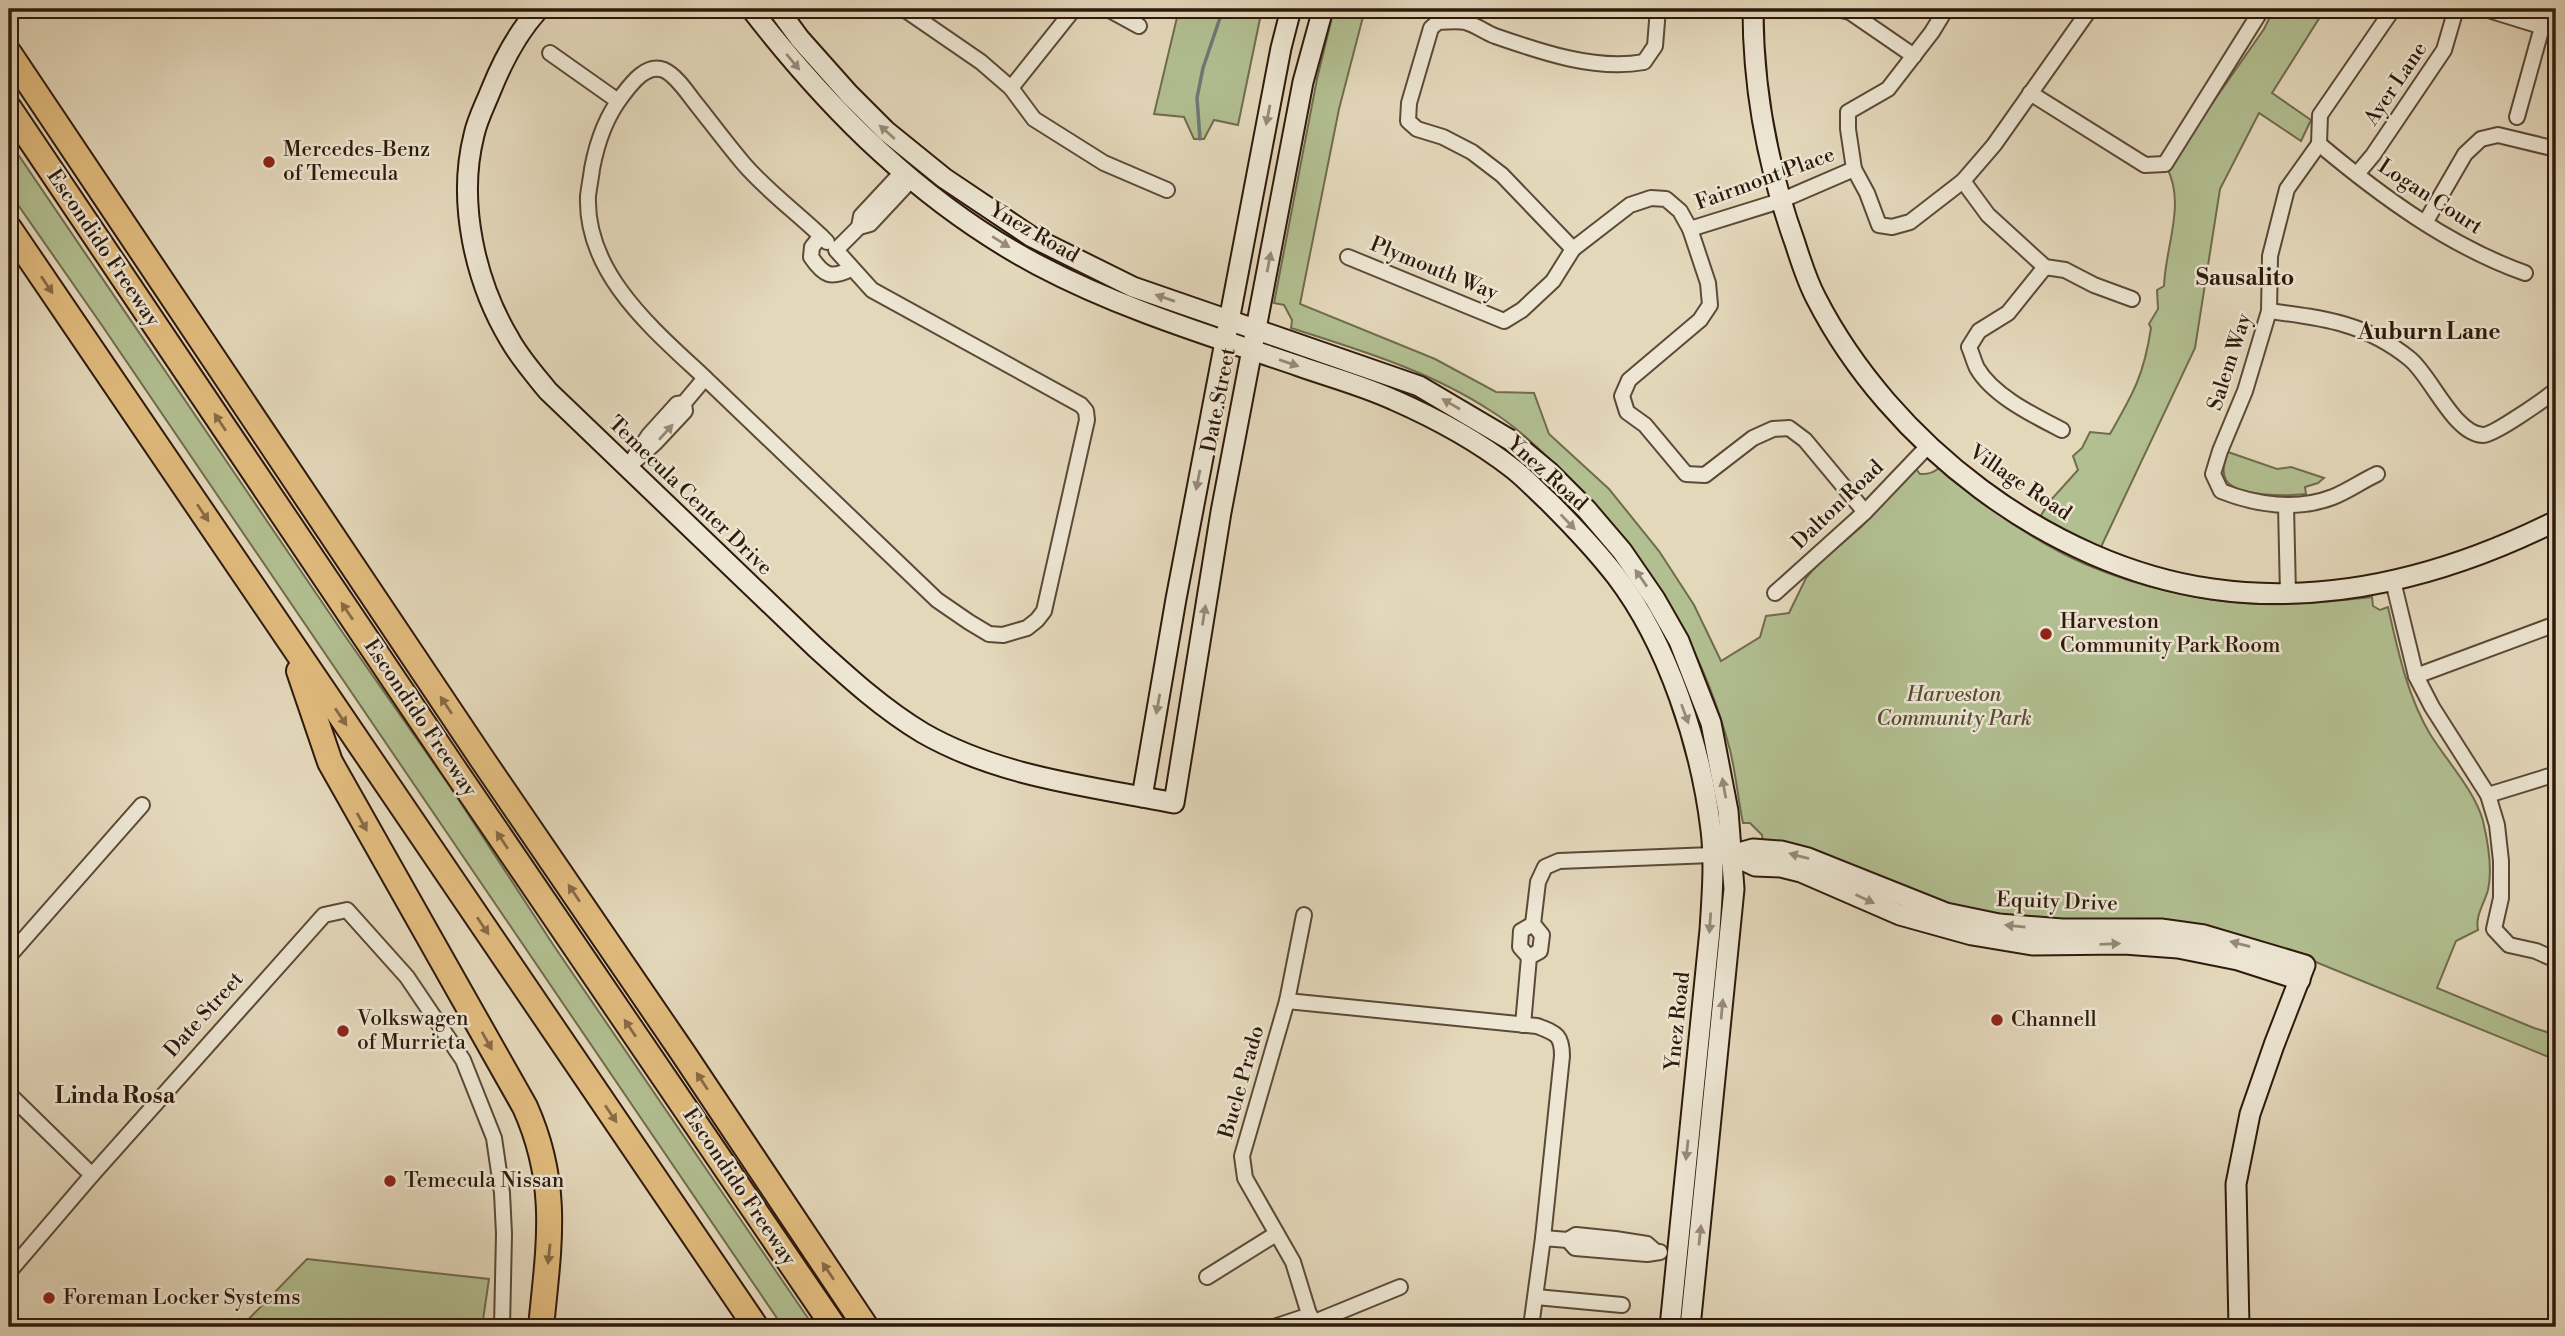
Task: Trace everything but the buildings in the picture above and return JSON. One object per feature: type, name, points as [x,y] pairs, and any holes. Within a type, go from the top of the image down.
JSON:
[{"type":"highway","points":[[9,53],[866,1327]]},
{"type":"highway","name":"Escondido Freeway","points":[[9,108],[834,1327]]},
{"type":"highway","points":[[9,228],[756,1327]]},
{"type":"highway","points":[[289,640],[330,762],[536,1131],[547,1175],[551,1238],[541,1327]]},
{"type":"main road","name":"Temecula Center Drive","points":[[539,9],[514,41],[502,64],[474,135],[468,175],[473,242],[491,300],[510,342],[548,391],[855,684],[903,720],[961,752],[1034,776],[1174,803]]},
{"type":"main road","name":"Ynez Road","points":[[751,9],[812,84],[874,147],[954,211],[1036,264],[1124,305],[1391,398],[1456,430],[1514,468],[1569,522],[1618,578],[1657,645],[1687,718],[1711,831],[1710,930],[1670,1327]]},
{"type":"main road","name":"Ynez Road","points":[[778,9],[832,76],[886,131],[944,178],[1032,237],[1133,287],[1419,386],[1511,441],[1548,471],[1587,510],[1622,551],[1656,599],[1689,665],[1714,733],[1728,811],[1734,889],[1690,1324]]},
{"type":"main road","name":"Date Street","points":[[1142,797],[1176,599],[1277,66],[1291,9]]},
{"type":"main road","name":"Date Street","points":[[1174,803],[1221,512],[1303,82],[1323,9]]},
{"type":"main road","name":"Village Road","points":[[1754,9],[1754,39],[1762,120],[1780,201],[1815,297],[1837,334],[1893,408],[1928,446],[2020,516],[2103,559],[2138,572],[2212,589],[2288,594],[2358,588],[2446,567],[2507,546],[2556,522]]},
{"type":"main road","points":[[908,175],[915,169],[922,171],[981,215],[1000,217]]},
{"type":"main road","name":"Equity Drive","points":[[1712,855],[1732,855],[1753,849],[1781,851],[1808,858],[1946,913],[1999,925],[2062,929],[2161,929],[2204,935],[2303,972],[2250,1114],[2236,1184],[2239,1327]]},
{"type":"main road","points":[[1677,1254],[1688,1261],[1684,1310],[1690,1324]]},
{"type":"street","points":[[904,9],[981,62],[1011,88],[1034,119],[1104,163],[1167,190]]},
{"type":"street","points":[[1011,88],[1074,9]]},
{"type":"street","points":[[1108,9],[1139,26]]},
{"type":"street","points":[[1573,249],[1502,174],[1472,152],[1443,137],[1417,129],[1408,121],[1409,103],[1431,28],[1438,22],[1464,22],[1539,50],[1623,66],[1644,62],[1655,46],[1658,9]]},
{"type":"street","points":[[1837,9],[1850,12],[1914,56]]},
{"type":"street","points":[[1946,9],[1888,89],[1849,112],[1848,129],[1854,169],[1879,225],[1892,228],[1910,222],[1963,181],[1994,145],[2090,9]]},
{"type":"street","points":[[2030,93],[2145,165],[2165,164],[2262,9]]},
{"type":"street","points":[[2319,144],[2320,115],[2393,9]]},
{"type":"street","name":"Ayer Lane","points":[[2357,174],[2398,120],[2444,50],[2456,9]]},
{"type":"street","points":[[2485,9],[2549,29]]},
{"type":"street","points":[[2517,117],[2549,29],[2551,9]]},
{"type":"street","points":[[550,52],[618,102]]},
{"type":"street","points":[[651,69],[664,70],[679,82],[745,165],[836,250],[872,290],[1081,405],[1086,411],[1087,420],[1044,611],[1037,620],[1015,633],[989,634],[937,600],[655,331],[623,294],[601,262],[592,228],[588,197],[596,151],[606,121],[618,102],[639,76],[651,69]]},
{"type":"street","points":[[2425,223],[2465,154],[2481,139],[2498,135],[2556,149]]},
{"type":"street","name":"Logan Court","points":[[2319,144],[2425,223],[2491,261],[2525,273]]},
{"type":"street","name":"Salem Way","points":[[2286,506],[2243,500],[2221,491],[2213,474],[2245,391],[2269,311],[2270,256],[2287,189],[2319,144]]},
{"type":"street","name":"Fairmont Place","points":[[1690,229],[1780,201],[1854,169]]},
{"type":"street","points":[[836,250],[859,227],[861,216],[908,175]]},
{"type":"street","points":[[1963,181],[1988,215],[2045,267],[2065,270],[2094,285],[2132,299]]},
{"type":"street","name":"Plymouth Way","points":[[1348,257],[1504,321],[1522,310],[1553,281],[1573,249],[1630,205],[1651,198],[1667,199],[1680,211],[1690,229]]},
{"type":"street","points":[[1690,229],[1707,283],[1710,305],[1700,320],[1629,380],[1622,396],[1627,412],[1645,425],[1686,474],[1705,475],[1753,438],[1773,429],[1789,429],[1805,440],[1865,512]]},
{"type":"street","points":[[821,236],[812,247],[811,257],[816,264],[829,275],[838,276],[851,269]]},
{"type":"street","points":[[2045,267],[2008,313],[1979,331],[1969,347],[1977,369],[2000,393],[2034,416],[2062,430]]},
{"type":"street","points":[[2269,311],[2336,320],[2393,346],[2421,369],[2456,418],[2469,430],[2483,435],[2496,431],[2556,390]]},
{"type":"street","points":[[627,468],[649,435],[677,404],[684,403],[705,378]]},
{"type":"street","name":"Dalton Road","points":[[1775,593],[1865,512],[1928,446]]},
{"type":"street","points":[[2288,594],[2286,506],[2333,497],[2377,474]]},
{"type":"street","points":[[2393,581],[2416,676],[2432,707],[2488,794],[2497,825],[2501,898],[2494,929],[2509,945],[2536,951],[2556,960]]},
{"type":"street","points":[[2416,676],[2556,624]]},
{"type":"street","points":[[2488,794],[2556,774]]},
{"type":"street","points":[[9,956],[142,805]]},
{"type":"street","points":[[1523,1025],[1529,957],[1540,951],[1542,935],[1533,924],[1538,882],[1545,867],[1559,861],[1712,855]]},
{"type":"street","name":"Date Street","points":[[9,1272],[324,915],[347,910],[407,977],[463,1060],[494,1138],[501,1183],[505,1266],[502,1327]]},
{"type":"street","name":"Bucle Prado","points":[[1304,915],[1287,1001],[1242,1156],[1245,1178],[1293,1262],[1311,1322]]},
{"type":"street","points":[[1287,1001],[1537,1026],[1555,1033],[1562,1044],[1543,1238],[1531,1327]]},
{"type":"street","points":[[9,1094],[92,1175]]},
{"type":"street","points":[[1207,1278],[1276,1234]]},
{"type":"street","points":[[1543,1238],[1568,1240],[1574,1248],[1588,1243],[1647,1254],[1655,1251],[1677,1254]]},
{"type":"street","points":[[1274,1327],[1311,1322],[1400,1287]]},
{"type":"street","points":[[1536,1297],[1622,1305]]},
{"type":"green space","points":[[1179,9],[1262,9],[1238,125],[1214,120],[1204,139],[1194,139],[1184,117],[1154,114]]},
{"type":"green space","name":"Harveston Community Park","points":[[1334,9],[1365,9],[1339,109],[1300,304],[1435,359],[1496,392],[1534,393],[1549,434],[1609,489],[1659,551],[1694,605],[1721,661],[1760,637],[1766,616],[1789,613],[1806,578],[1816,566],[1861,527],[1916,469],[1923,474],[1939,468],[2027,533],[2065,555],[2127,580],[2193,597],[2238,603],[2302,603],[2372,597],[2373,606],[2380,610],[2388,607],[2415,704],[2430,734],[2474,798],[2483,821],[2488,846],[2489,882],[2479,915],[2478,930],[2456,941],[2437,988],[2556,1035],[2556,1060],[2301,956],[2106,922],[1979,915],[1763,843],[1762,835],[1750,823],[1743,823],[1732,759],[1718,710],[1685,633],[1642,563],[1590,499],[1527,438],[1491,411],[1419,373],[1369,353],[1291,328],[1292,320],[1284,305],[1274,303],[1317,79]]},
{"type":"green space","points":[[2274,9],[2325,9],[2272,93],[2311,120],[2301,141],[2259,113],[2220,189],[2195,348],[2100,549],[2040,517],[2049,502],[2078,470],[2073,456],[2082,448],[2090,432],[2110,434],[2131,395],[2145,359],[2151,328],[2149,324],[2158,309],[2157,290],[2164,286],[2175,211],[2175,196],[2167,168],[2264,29]]},
{"type":"green space","points":[[9,141],[451,788],[554,946],[814,1327],[783,1327],[9,192]]},
{"type":"green space","points":[[2228,452],[2277,469],[2291,467],[2324,478],[2305,487],[2306,494],[2263,494],[2240,490],[2232,486],[2225,477],[2224,466]]},
{"type":"green space","points":[[307,1259],[489,1279],[482,1327],[241,1327]]},
{"type":"waterway","points":[[1200,139],[1197,98],[1203,68],[1223,9]]},
{"type":"place","name":"Mercedes-Benz of Temecula","points":[[269,162]]},
{"type":"place","name":"Harveston Community Park Room","points":[[2046,634]]},
{"type":"place","name":"Channell","points":[[1997,1020]]},
{"type":"place","name":"Volkswagen of Murrieta","points":[[343,1031]]},
{"type":"place","name":"Temecula Nissan","points":[[390,1181]]},
{"type":"place","name":"Foreman Locker Systems","points":[[49,1298]]},
{"type":"district","name":"Sausalito","points":[[2245,278]]},
{"type":"district","name":"Auburn Lane","points":[[2429,332]]},
{"type":"district","name":"Linda Rosa","points":[[115,1096]]}]
